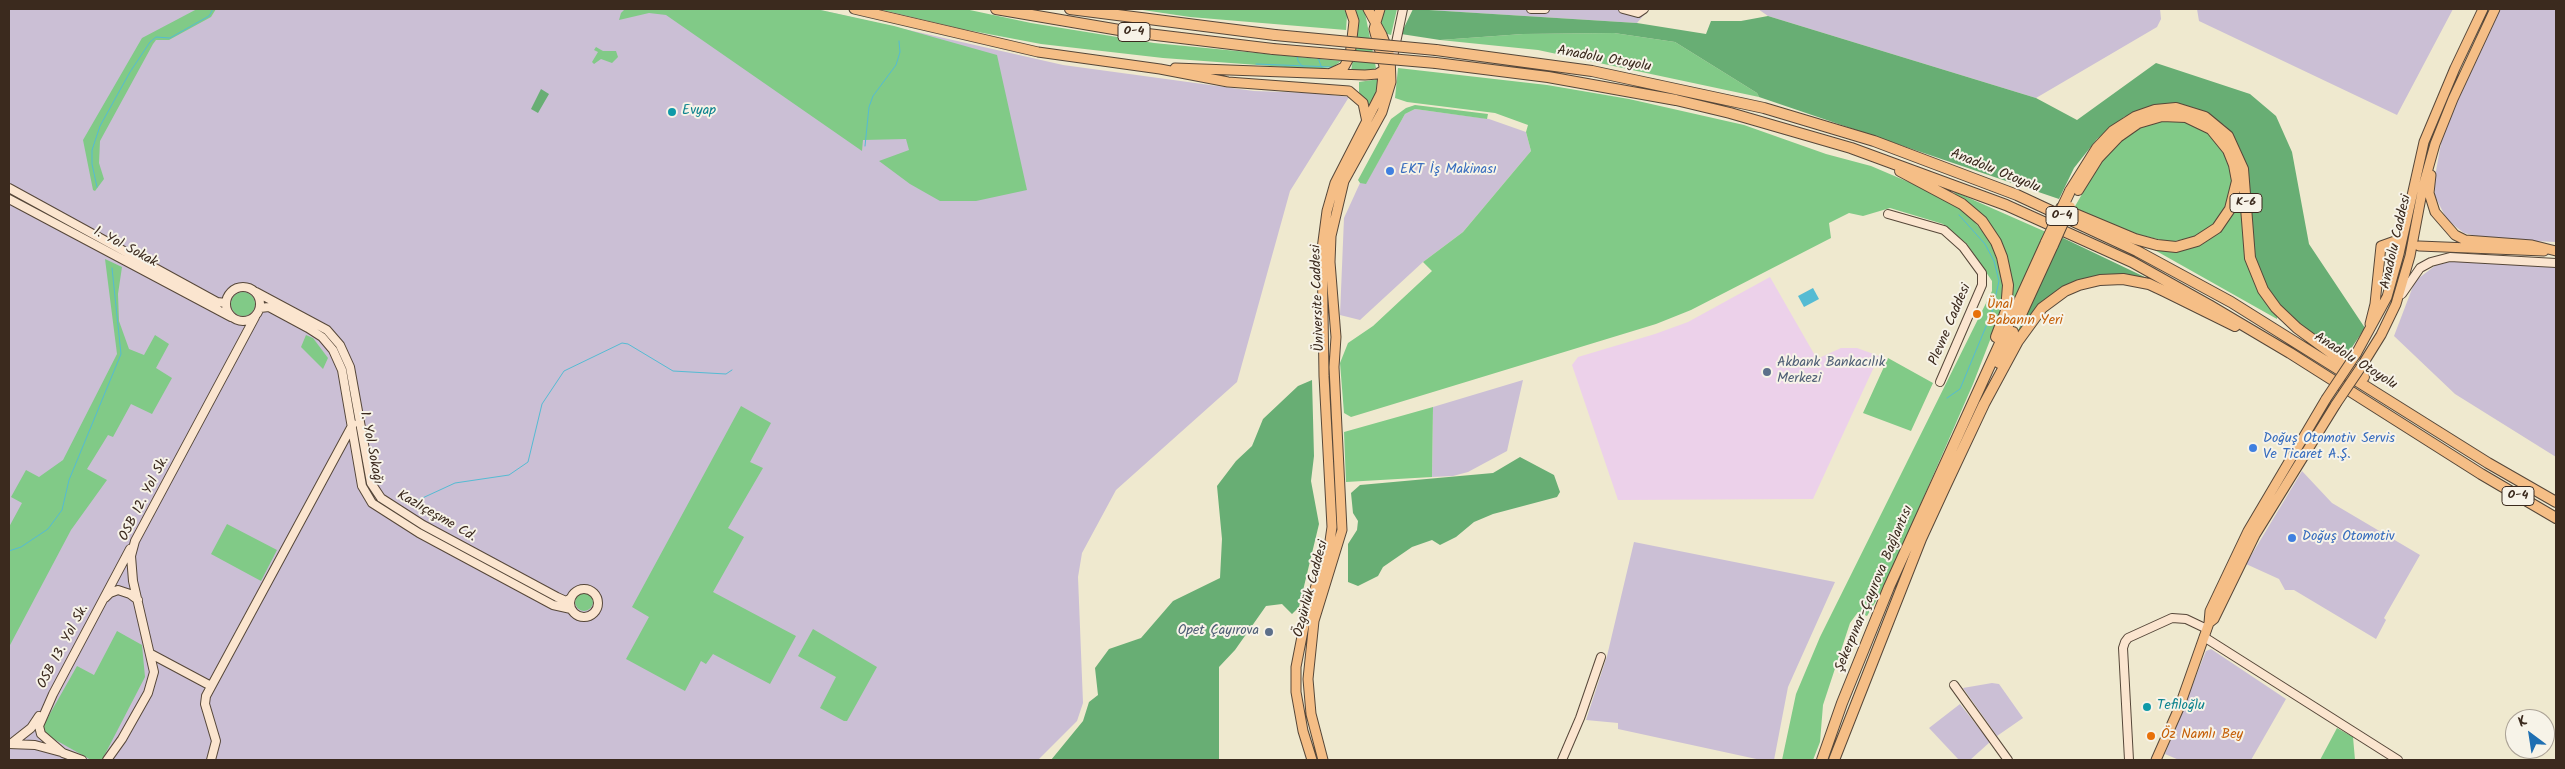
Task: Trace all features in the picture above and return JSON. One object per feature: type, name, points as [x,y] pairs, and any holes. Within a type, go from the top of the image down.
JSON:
[{"type":"highway","name":"Anadolu Otoyolu","points":[[996,9],[1131,32],[1273,49],[1436,63],[1548,77],[1676,100],[1775,125],[1851,148],[1948,182],[2069,232],[2132,262],[2257,332],[2481,474],[2556,518]]},
{"type":"highway","name":"Anadolu Otoyolu","points":[[1070,9],[1276,35],[1436,50],[1592,71],[1764,108],[1874,142],[2017,195],[2137,251],[2193,281],[2325,359],[2488,463],[2556,502]]},
{"type":"highway","name":"K-6","points":[[1959,430],[2073,193],[2097,148],[2113,131],[2135,117],[2155,110],[2176,108],[2196,113],[2212,121],[2228,136],[2243,169],[2250,258],[2263,290],[2284,317],[2306,336],[2354,369],[2403,409]]},
{"type":"highway","name":"K-6","points":[[2017,195],[2065,209],[2147,243],[2176,247],[2197,241],[2209,234],[2224,220],[2234,200],[2236,173],[2228,150],[2211,129],[2186,117],[2162,116],[2138,123],[2118,136],[2098,158],[2073,193]]},
{"type":"highway","points":[[1851,148],[1914,177],[1962,204],[1990,232],[2002,258],[2008,285],[2006,311],[1959,430]]},
{"type":"highway","name":"K-6","points":[[1945,487],[2049,243]]},
{"type":"highway","points":[[1945,487],[2018,341],[2042,308],[2065,291],[2090,282],[2110,279],[2135,281],[2164,291],[2229,324],[2257,332]]},
{"type":"highway","name":"Şekerpınar-Çayırova Bağlantısı","points":[[1822,760],[1842,703],[1889,587],[1959,430]]},
{"type":"highway","name":"Şekerpınar-Çayırova Bağlantısı","points":[[1834,760],[1921,539],[1945,487]]},
{"type":"main road","points":[[854,9],[1038,52],[1160,69],[1228,82],[1349,91],[1363,103],[1368,122]]},
{"type":"main road","points":[[1328,74],[1344,67],[1350,56],[1354,21],[1350,9]]},
{"type":"main road","name":"Üniversite Caddesi","points":[[1338,423],[1330,262],[1333,224],[1344,181],[1386,101],[1392,64],[1386,45],[1368,9]]},
{"type":"main road","points":[[1380,9],[1375,21],[1375,35],[1382,56],[1384,70]]},
{"type":"main road","name":"Anadolu Caddesi","points":[[2156,760],[2179,708],[2207,630],[2210,611],[2248,531],[2326,399],[2382,310],[2395,271],[2424,142],[2451,77],[2483,9]]},
{"type":"main road","name":"Anadolu Caddesi","points":[[2207,630],[2255,536],[2381,335],[2396,304],[2410,256],[2424,181],[2435,144],[2453,98],[2495,9]]},
{"type":"main road","points":[[1160,69],[1230,68],[1372,75],[1392,64]]},
{"type":"main road","name":"Üniversite Caddesi","points":[[1328,432],[1322,261],[1324,228],[1331,196],[1340,170],[1368,122],[1381,93],[1384,70]]},
{"type":"main road","points":[[2435,144],[2429,192],[2435,212],[2448,229],[2465,240],[2486,244],[2532,245],[2556,251]]},
{"type":"main road","points":[[2368,334],[2375,304],[2381,246],[2395,241]]},
{"type":"main road","points":[[2418,246],[2556,251]]},
{"type":"main road","name":"Özgürlük Caddesi","points":[[1323,760],[1311,714],[1308,679],[1314,621],[1342,530],[1338,423]]},
{"type":"main road","name":"Özgürlük Caddesi","points":[[1312,760],[1300,712],[1296,667],[1305,621],[1331,534],[1328,432]]},
{"type":"street","points":[[1392,64],[1403,9]]},
{"type":"street","points":[[1531,9],[1545,9]]},
{"type":"street","points":[[1623,9],[1638,13],[1644,9]]},
{"type":"street","points":[[9,188],[217,302],[226,303]]},
{"type":"street","name":"1. Yol Sokak","points":[[9,199],[231,317]]},
{"type":"street","name":"Plevne Caddesi","points":[[1888,214],[1944,230],[1963,247],[1982,273],[1982,285],[1940,382]]},
{"type":"street","points":[[2396,304],[2408,282],[2420,268],[2450,257],[2556,263]]},
{"type":"street","points":[[240,287],[252,289],[256,292],[261,302],[255,317],[244,322],[231,317],[226,303],[230,292],[240,287]]},
{"type":"street","name":"Kazlıçeşme Cd.","points":[[256,292],[327,330],[340,345],[350,367],[371,483],[381,498],[390,506],[557,598],[566,601],[570,598]]},
{"type":"street","name":"1. Yol Sokağı","points":[[260,308],[269,307],[322,336],[333,350],[342,370],[362,486],[372,503],[380,510],[553,605],[571,609]]},
{"type":"street","name":"OSB 12. Yol Sk.","points":[[122,739],[153,682],[154,664],[138,600],[131,560],[135,540],[255,317]]},
{"type":"street","points":[[244,322],[246,336]]},
{"type":"street","points":[[211,760],[216,741],[205,704],[211,686],[352,424],[360,418]]},
{"type":"street","name":"OSB 13. Yol Sk.","points":[[48,705],[118,568],[135,540]]},
{"type":"street","points":[[588,589],[595,594],[598,603],[595,612],[586,617],[577,615],[571,609],[570,598],[579,590],[588,589]]},
{"type":"street","points":[[102,602],[110,593],[118,590],[130,594],[138,600]]},
{"type":"street","points":[[2129,760],[2123,648],[2128,638],[2172,618],[2191,621],[2207,630],[2398,760]]},
{"type":"street","points":[[152,654],[211,686]]},
{"type":"street","points":[[1562,760],[1580,718],[1601,657]]},
{"type":"street","points":[[1954,685],[2008,760]]},
{"type":"street","points":[[9,744],[31,728],[48,705]]},
{"type":"street","points":[[48,705],[41,720],[40,731],[63,753],[75,760]]},
{"type":"street","points":[[107,760],[122,739]]},
{"type":"street","points":[[113,760],[122,739]]},
{"type":"street","points":[[9,744],[35,745],[82,760]]},
{"type":"shaded area","points":[[9,9],[816,9],[1063,65],[1254,91],[1313,93],[1349,97],[1290,191],[1237,382],[1116,490],[1082,553],[1078,577],[1083,703],[1077,721],[1038,760],[9,760]]},
{"type":"shaded area","points":[[1412,9],[1649,9],[1637,23]]},
{"type":"shaded area","points":[[1758,9],[2160,9],[2161,19],[2157,27],[2036,98],[1768,16]]},
{"type":"shaded area","points":[[2197,9],[2453,9],[2397,115],[2199,21]]},
{"type":"shaded area","points":[[2498,9],[2556,9],[2556,242],[2488,239],[2464,233],[2447,220],[2435,196],[2434,182],[2443,132]]},
{"type":"shaded area","points":[[1415,109],[1489,119],[1526,132],[1531,151],[1463,232],[1423,262],[1360,320],[1340,315],[1344,218],[1360,183],[1366,183],[1405,114]]},
{"type":"shaded area","points":[[2459,260],[2556,267],[2556,457],[2455,394],[2394,336],[2415,281],[2436,265]]},
{"type":"shaded area","points":[[1770,277],[1817,359],[1841,348],[1857,348],[1879,356],[1813,499],[1618,500],[1572,365],[1578,357],[1688,322]]},
{"type":"shaded area","points":[[1523,380],[1507,451],[1468,472],[1453,476],[1432,477],[1433,407]]},
{"type":"shaded area","points":[[2302,471],[2332,503],[2420,555],[2384,618],[2386,620],[2376,639],[2294,590],[2285,590],[2279,579],[2246,564]]},
{"type":"shaded area","points":[[1634,542],[1835,582],[1788,687],[1774,760],[1761,760],[1618,729],[1618,723],[1586,720],[1607,656]]},
{"type":"shaded area","points":[[2211,649],[2286,699],[2251,760],[2179,760],[2165,754],[2206,651]]},
{"type":"shaded area","points":[[1992,683],[1999,684],[2023,718],[1997,736],[1963,688]]},
{"type":"shaded area","points":[[1960,704],[1990,742],[1970,760],[1959,760],[1929,728]]},
{"type":"green space","points":[[197,9],[216,9],[211,17],[169,40],[156,40],[153,44],[100,141],[99,163],[104,179],[95,191],[93,190],[83,140],[142,38]]},
{"type":"green space","points":[[625,9],[816,9],[894,26],[997,55],[1027,190],[976,201],[940,201],[910,184],[879,161],[909,150],[906,139],[863,140],[862,151],[666,15],[649,13],[619,20],[621,13]]},
{"type":"green space","points":[[878,9],[965,9],[1031,23],[1154,43],[1341,61],[1333,67],[1312,69],[1163,58],[1041,44],[962,29]]},
{"type":"green space","points":[[1136,9],[1344,9],[1347,15],[1346,30],[1190,17]]},
{"type":"green space","points":[[1356,9],[1362,9],[1365,13],[1376,68],[1371,70],[1351,71],[1358,29]]},
{"type":"green space","points":[[1386,9],[1397,9],[1391,35],[1384,33],[1379,20]]},
{"type":"green space","points":[[1413,9],[1637,23],[1706,34],[1711,21],[1741,21],[1768,16],[2036,98],[2077,120],[2156,63],[2250,94],[2276,116],[2292,152],[2309,244],[2365,328],[2344,359],[2319,342],[2273,299],[2261,279],[2252,252],[2249,179],[2240,149],[2225,126],[2207,113],[2192,107],[2158,105],[2124,117],[2097,139],[2074,168],[2059,199],[1759,97],[1757,93],[1675,42],[1614,33],[1523,34],[1440,40],[1401,34]]},
{"type":"green space","points":[[1614,33],[1675,42],[1757,93],[1759,97],[1538,50],[1440,40],[1523,34]]},
{"type":"green space","points":[[596,47],[603,51],[616,51],[618,57],[612,63],[601,59],[594,64],[592,62],[598,52],[594,50]]},
{"type":"green space","points":[[1398,68],[1547,85],[1629,99],[1744,125],[1826,154],[1871,166],[1946,198],[1970,216],[1991,242],[2003,278],[1999,317],[1973,384],[1884,588],[1867,616],[1858,612],[1850,623],[1823,705],[1820,742],[1813,760],[1782,760],[1796,694],[1820,637],[1992,291],[1992,281],[1967,244],[1943,224],[1890,208],[1863,216],[1849,213],[1829,223],[1831,238],[1691,310],[1656,324],[1351,417],[1344,413],[1340,363],[1348,343],[1373,326],[1432,271],[1423,262],[1463,232],[1531,151],[1526,132],[1528,125],[1495,113],[1407,102],[1395,98]]},
{"type":"green space","points":[[1379,79],[1375,95],[1368,109],[1359,92],[1359,82]]},
{"type":"green space","points":[[541,89],[549,94],[538,113],[531,109]]},
{"type":"green space","points":[[1415,105],[1488,114],[1487,119],[1415,109],[1405,114],[1366,184],[1360,183],[1358,180],[1391,119],[1406,108]]},
{"type":"green space","points":[[2184,121],[2205,131],[2215,139],[2227,158],[2232,178],[2231,188],[2227,205],[2213,225],[2194,237],[2170,242],[2132,233],[2074,208],[2104,156],[2114,145],[2138,128],[2152,122]]},
{"type":"green space","points":[[2240,185],[2243,185],[2243,228],[2247,263],[2257,289],[2277,315],[2277,319],[2151,248],[2189,248],[2234,209]]},
{"type":"green space","points":[[1953,191],[2046,232],[2008,317],[2005,255]]},
{"type":"green space","points":[[2061,237],[2151,280],[2071,284],[2010,348]]},
{"type":"green space","points":[[105,259],[122,267],[118,294],[119,321],[129,349],[144,355],[155,335],[169,344],[156,368],[172,378],[152,414],[131,404],[113,437],[108,435],[87,469],[107,480],[71,530],[9,647],[9,527],[22,503],[11,497],[26,470],[39,477],[63,460],[117,354]]},
{"type":"green space","points":[[243,292],[251,296],[255,304],[251,312],[243,316],[235,312],[231,304],[235,296]]},
{"type":"green space","points":[[306,335],[313,338],[328,358],[323,369],[301,347]]},
{"type":"green space","points":[[1888,358],[1933,383],[1911,431],[1863,413]]},
{"type":"green space","points":[[1312,380],[1314,456],[1311,481],[1319,524],[1299,607],[1292,614],[1282,604],[1266,606],[1235,650],[1219,667],[1219,760],[1051,760],[1083,721],[1089,702],[1098,695],[1095,668],[1109,649],[1141,638],[1173,601],[1220,578],[1222,539],[1217,486],[1236,461],[1252,446],[1263,419],[1298,386]]},
{"type":"green space","points":[[741,406],[771,423],[750,462],[763,468],[728,528],[744,537],[713,592],[796,636],[770,684],[713,654],[706,664],[701,661],[685,691],[626,659],[649,617],[632,607]]},
{"type":"green space","points":[[1433,407],[1432,477],[1346,482],[1344,432]]},
{"type":"green space","points":[[1520,457],[1554,475],[1560,492],[1557,497],[1493,514],[1474,522],[1456,537],[1440,545],[1432,540],[1412,547],[1383,567],[1378,576],[1358,586],[1348,582],[1348,544],[1357,530],[1358,521],[1353,513],[1351,493],[1360,485],[1493,473]]},
{"type":"green space","points":[[227,524],[277,550],[261,581],[211,554]]},
{"type":"green space","points":[[584,593],[590,596],[593,602],[590,608],[584,611],[578,608],[575,602],[578,596]]},
{"type":"green space","points":[[813,629],[877,667],[847,721],[820,708],[836,677],[798,656]]},
{"type":"green space","points":[[117,631],[142,645],[145,677],[102,760],[91,760],[45,734],[43,726],[77,666],[94,675]]},
{"type":"green space","points":[[2337,728],[2353,737],[2355,760],[2320,760]]},
{"type":"water","points":[[1813,288],[1819,299],[1804,307],[1798,296]]},
{"type":"waterway","points":[[97,187],[92,164],[92,150],[100,126],[130,72],[150,42],[156,37],[170,38],[209,16],[213,9]]},
{"type":"waterway","points":[[865,146],[869,107],[873,96],[896,65],[900,52],[899,41]]},
{"type":"waterway","points":[[1297,55],[1298,61],[1303,67]]},
{"type":"waterway","points":[[1318,58],[1322,68]]},
{"type":"waterway","points":[[1256,64],[1332,67]]},
{"type":"waterway","points":[[1947,398],[1960,389],[1992,312],[1999,281],[1994,261],[1985,244],[1959,215]]},
{"type":"waterway","points":[[9,551],[21,547],[48,529],[62,510],[69,480],[121,354],[112,268]]},
{"type":"waterway","points":[[416,501],[455,483],[509,475],[528,462],[542,404],[564,371],[622,343],[628,344],[673,371],[726,374],[732,370]]},
{"type":"place","name":"Evyap","points":[[672,112]]},
{"type":"place","name":"EKT İş Makinası","points":[[1390,171]]},
{"type":"place","name":"Ünal Babanın Yeri","points":[[1977,314]]},
{"type":"place","name":"Akbank Bankacılık Merkezi","points":[[1767,372]]},
{"type":"place","name":"Doğuş Otomotiv Servis Ve Ticaret A.Ş.","points":[[2253,448]]},
{"type":"place","name":"Doğuş Otomotiv","points":[[2292,538]]},
{"type":"place","name":"Opet Çayırova","points":[[1269,632]]},
{"type":"place","name":"Tefiloğlu","points":[[2147,707]]},
{"type":"place","name":"Öz Namlı Bey","points":[[2151,736]]}]
